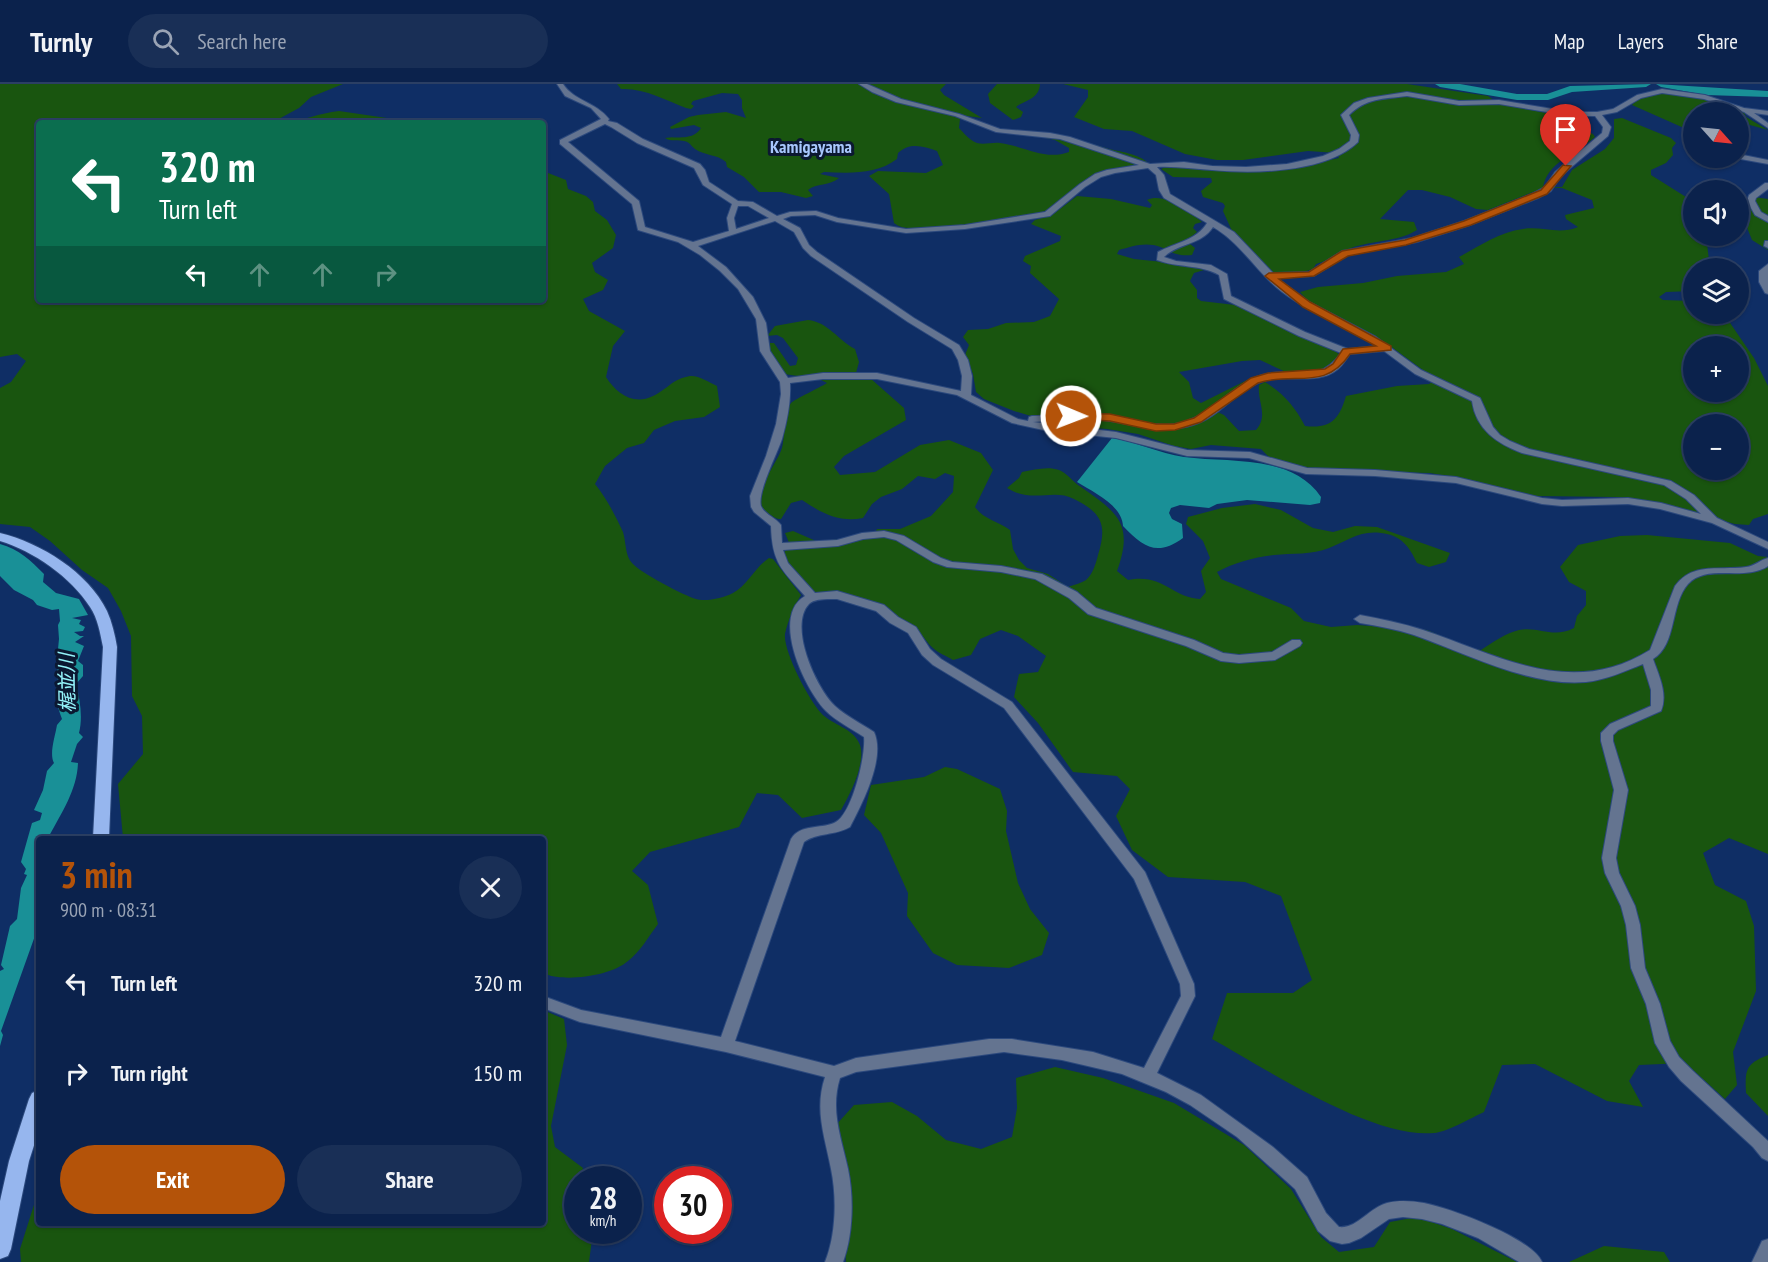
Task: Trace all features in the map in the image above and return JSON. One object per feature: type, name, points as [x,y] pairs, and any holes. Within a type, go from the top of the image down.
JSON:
[{"type":"main road","points":[[0,537],[14,540],[30,548],[80,586],[96,604],[105,622],[110,647],[102,836]]},
{"type":"main road","points":[[0,1249],[19,1161],[36,1108]]},
{"type":"street","points":[[560,84],[567,95],[588,103],[600,111],[605,119],[604,122]]},
{"type":"street","points":[[862,84],[900,103],[960,116],[1004,132],[1040,134],[1067,139],[1109,151],[1151,168],[1158,172],[1162,179],[1162,190],[1167,196],[1231,234],[1269,276],[1306,304],[1388,348],[1418,372],[1477,400],[1476,407],[1487,428],[1506,444],[1534,453],[1667,483],[1690,497],[1716,521]]},
{"type":"street","points":[[693,245],[777,217],[816,213],[837,220],[906,231],[965,227],[1047,214],[1077,189],[1098,176],[1114,171],[1180,164],[1212,168],[1288,166],[1329,158],[1348,148],[1354,142],[1354,135],[1345,120],[1345,115],[1370,99],[1392,95],[1414,94],[1459,103],[1499,102],[1571,114],[1615,111],[1639,96],[1662,91],[1705,97],[1720,102]]},
{"type":"street","points":[[1749,111],[1768,113]]},
{"type":"street","points":[[1269,276],[1311,274],[1345,253],[1423,238],[1544,192],[1558,174],[1605,134],[1607,127],[1597,114]]},
{"type":"street","points":[[1749,116],[1768,126]]},
{"type":"street","points":[[812,597],[783,564],[777,547],[776,525],[757,512],[754,496],[777,436],[785,381],[766,354],[762,322],[734,279],[693,245],[641,228],[636,203],[563,144],[567,138],[604,122],[614,125],[647,144],[697,166],[702,170],[706,183],[736,203],[750,204],[758,210],[777,217],[797,230],[806,246],[814,254],[910,320],[956,347],[963,360],[967,376],[966,395]]},
{"type":"street","points":[[1749,158],[1768,162]]},
{"type":"street","points":[[1768,185],[1752,197],[1751,201],[1758,213],[1768,220]]},
{"type":"street","points":[[734,232],[730,227],[730,222],[736,203]]},
{"type":"street","points":[[1211,224],[1204,234],[1170,248],[1161,254],[1160,258],[1166,261],[1215,268],[1223,274],[1225,293],[1234,302],[1302,334],[1347,351],[1388,348]]},
{"type":"street","points":[[1768,267],[1762,277],[1768,291]]},
{"type":"street","points":[[986,406],[1015,417],[1031,419],[1092,416],[1166,429],[1197,420],[1254,380],[1268,376],[1314,375],[1328,372],[1337,366],[1347,351]]},
{"type":"street","points":[[785,381],[823,376],[877,376],[966,395],[1015,421],[1116,435],[1187,453],[1250,455],[1306,471],[1375,473],[1456,480],[1542,501],[1562,503],[1628,501],[1661,506],[1716,521],[1768,546]]},
{"type":"street","points":[[777,547],[838,543],[862,536],[884,534],[900,538],[937,560],[951,565],[1001,569],[1038,576],[1073,595],[1092,611],[1190,643],[1221,657],[1239,659],[1275,656],[1296,644]]},
{"type":"street","points":[[1360,619],[1378,621],[1410,631],[1510,666],[1583,678],[1647,658],[1655,653],[1684,582],[1700,571],[1750,570],[1768,561]]},
{"type":"street","points":[[726,1045],[798,839],[806,832],[839,828],[845,823],[865,779],[872,743],[870,735],[838,715],[822,701],[797,644],[795,619],[805,601],[812,597],[837,595],[880,608],[894,620],[912,630],[926,652],[937,662],[1008,705],[1140,876],[1187,984],[1188,996],[1148,1075]]},
{"type":"street","points":[[1647,658],[1657,690],[1657,708],[1614,727],[1607,733],[1607,741],[1621,790],[1610,849],[1612,873],[1628,906],[1633,925],[1638,968],[1653,1004],[1663,1043],[1674,1062],[1687,1076],[1760,1142],[1768,1153]]},
{"type":"street","points":[[546,1003],[580,1016],[726,1045],[834,1073],[856,1065],[995,1045],[1026,1047],[1098,1059],[1148,1075],[1190,1095],[1225,1119],[1302,1184],[1327,1228],[1337,1236],[1351,1235],[1373,1218],[1389,1210],[1419,1210],[1446,1216],[1504,1243],[1533,1262]]},
{"type":"street","points":[[834,1073],[830,1082],[826,1117],[828,1133],[836,1152],[842,1187],[837,1254],[834,1262]]},
{"type":"street","points":[[1761,1262],[1768,1247]]},
{"type":"shaded area","points":[[0,84],[343,84],[311,97],[299,108],[277,120],[36,120],[36,303],[546,303],[546,172],[566,180],[568,189],[586,196],[593,202],[595,211],[607,220],[616,235],[613,248],[592,263],[595,272],[608,280],[603,290],[583,299],[589,311],[625,331],[613,346],[606,377],[620,393],[639,400],[653,396],[679,379],[690,376],[704,379],[717,386],[720,407],[704,417],[675,421],[654,430],[644,443],[627,448],[605,466],[595,484],[611,507],[623,532],[630,560],[636,567],[662,583],[696,599],[705,600],[720,598],[738,590],[769,558],[773,559],[801,595],[785,634],[785,642],[792,663],[816,707],[826,717],[853,735],[860,745],[861,761],[853,787],[841,810],[802,818],[778,795],[757,793],[739,827],[650,852],[632,871],[648,885],[658,924],[628,961],[610,971],[574,978],[546,974],[546,836],[123,836],[118,784],[143,754],[142,716],[132,696],[131,636],[108,588],[82,570],[50,541],[30,527],[0,524],[0,388],[11,382],[26,361],[17,354],[0,357]]},
{"type":"shaded area","points":[[617,84],[946,84],[940,90],[944,95],[982,118],[967,116],[960,119],[959,128],[977,143],[1000,143],[1051,155],[1069,152],[1069,148],[1055,140],[1037,136],[1038,132],[1047,132],[1134,155],[1149,164],[1100,173],[1086,180],[1052,208],[1041,212],[983,223],[924,228],[904,227],[894,223],[889,194],[869,176],[878,171],[926,173],[943,165],[937,151],[912,146],[898,153],[897,159],[880,168],[862,172],[824,172],[820,174],[839,178],[811,188],[808,190],[813,196],[806,198],[781,192],[759,192],[744,177],[727,167],[726,162],[722,159],[699,151],[681,140],[665,138],[685,137],[698,132],[701,128],[694,125],[671,129],[670,127],[689,117],[726,112],[746,118],[742,100],[738,94],[722,93],[693,101],[691,104],[694,106],[691,109],[647,92],[621,89]]},
{"type":"shaded area","points":[[997,84],[1040,84],[1035,96],[1016,107],[1023,112],[1021,117],[1013,120],[990,103],[988,94]]},
{"type":"shaded area","points":[[1063,84],[1407,84],[1488,96],[1499,104],[1574,118],[1583,124],[1583,130],[1595,137],[1556,165],[1545,179],[1543,188],[1488,210],[1476,209],[1450,197],[1422,190],[1408,190],[1380,219],[1414,222],[1417,230],[1402,237],[1351,248],[1316,264],[1308,271],[1277,273],[1266,270],[1232,231],[1223,211],[1225,206],[1223,203],[1203,197],[1201,191],[1212,182],[1211,178],[1173,177],[1161,169],[1168,166],[1288,169],[1339,158],[1337,153],[1308,151],[1243,160],[1217,160],[1185,154],[1132,131],[1104,129],[1074,117],[1088,97],[1088,90]]},
{"type":"shaded area","points":[[1665,93],[1717,102],[1683,102],[1683,128],[1632,105],[1651,94]]},
{"type":"shaded area","points":[[339,111],[400,120],[300,120]]},
{"type":"shaded area","points":[[1622,118],[1671,138],[1676,143],[1672,148],[1673,155],[1666,163],[1651,170],[1651,175],[1683,195],[1683,246],[1707,246],[1709,258],[1683,258],[1683,291],[1666,292],[1659,297],[1663,300],[1683,301],[1683,324],[1731,324],[1739,336],[1683,336],[1683,402],[1749,402],[1749,351],[1768,386],[1768,514],[1753,519],[1749,525],[1735,524],[1647,501],[1616,497],[1537,496],[1430,473],[1312,470],[1270,458],[1261,449],[1211,445],[1191,449],[1138,434],[1061,425],[984,399],[976,392],[973,374],[965,355],[969,345],[963,337],[968,330],[988,329],[1006,323],[1034,322],[1050,316],[1059,299],[1030,273],[1031,266],[1023,261],[1025,256],[1060,241],[1061,236],[1031,224],[1035,220],[1052,215],[1077,196],[1111,199],[1150,208],[1152,205],[1147,200],[1161,199],[1183,208],[1202,222],[1195,224],[1193,228],[1197,232],[1190,238],[1190,244],[1195,248],[1192,255],[1179,255],[1159,246],[1149,245],[1119,250],[1117,254],[1134,259],[1201,266],[1204,270],[1194,273],[1190,281],[1197,290],[1197,298],[1201,301],[1235,305],[1331,348],[1340,355],[1326,371],[1313,373],[1288,373],[1260,360],[1179,372],[1189,382],[1193,398],[1201,403],[1249,379],[1213,410],[1224,415],[1239,431],[1256,430],[1262,419],[1259,385],[1265,382],[1288,401],[1305,426],[1321,426],[1337,417],[1346,396],[1397,386],[1429,384],[1437,379],[1376,337],[1316,306],[1300,292],[1318,287],[1363,283],[1397,276],[1446,272],[1464,264],[1459,257],[1506,233],[1530,228],[1564,230],[1578,227],[1566,219],[1565,215],[1594,208],[1592,200],[1562,188],[1543,188],[1562,187],[1572,170],[1605,149],[1614,138],[1614,119]]},
{"type":"shaded area","points":[[1749,119],[1768,130],[1749,125]]},
{"type":"shaded area","points":[[1754,197],[1768,199],[1768,250],[1752,240],[1749,232],[1749,199]]},
{"type":"shaded area","points":[[808,320],[821,324],[855,349],[859,362],[856,373],[861,378],[870,378],[904,408],[906,420],[844,456],[834,467],[840,475],[875,472],[920,445],[949,440],[981,453],[993,470],[975,507],[982,514],[1010,530],[1013,549],[1027,568],[1048,574],[1068,587],[1086,580],[1092,572],[1101,545],[1100,521],[1097,515],[1084,504],[1066,496],[1025,495],[1007,488],[1019,478],[1022,472],[1050,468],[1064,473],[1105,504],[1119,521],[1124,542],[1117,571],[1128,580],[1150,580],[1191,598],[1200,599],[1206,592],[1201,571],[1210,558],[1203,541],[1186,524],[1188,517],[1222,508],[1255,504],[1281,510],[1313,528],[1333,532],[1355,526],[1377,527],[1450,553],[1446,562],[1429,567],[1417,563],[1411,551],[1399,539],[1388,534],[1373,532],[1322,550],[1259,557],[1217,572],[1221,579],[1291,608],[1304,621],[1331,627],[1357,625],[1427,630],[1470,648],[1481,650],[1519,630],[1559,632],[1574,628],[1577,616],[1586,605],[1586,591],[1569,582],[1560,567],[1578,545],[1620,536],[1647,535],[1730,543],[1758,556],[1768,557],[1768,854],[1729,838],[1703,853],[1715,885],[1746,901],[1754,926],[1756,991],[1733,1052],[1737,1085],[1725,1099],[1685,1063],[1639,1065],[1629,1081],[1643,1107],[1607,1101],[1535,1064],[1502,1065],[1484,1112],[1439,1132],[1409,1132],[1381,1125],[1320,1100],[1212,1039],[1227,993],[1293,993],[1312,980],[1281,896],[1245,882],[1168,877],[1132,850],[1116,816],[1130,789],[1117,776],[1073,772],[1038,723],[1014,697],[1019,674],[1038,672],[1046,656],[1018,636],[1001,630],[980,639],[971,655],[953,660],[935,650],[919,633],[881,607],[842,593],[812,593],[781,556],[790,545],[785,533],[793,531],[816,541],[873,537],[877,529],[900,529],[931,516],[953,492],[954,476],[945,473],[935,479],[918,476],[902,489],[881,497],[872,504],[863,518],[846,519],[831,516],[802,500],[791,503],[781,519],[762,508],[761,492],[782,448],[788,408],[793,401],[827,383],[819,379],[784,374],[768,350],[769,343],[774,343],[790,366],[796,365],[798,358],[783,338],[777,335],[767,336],[775,326]]},
{"type":"shaded area","points":[[945,767],[957,769],[1000,789],[1007,811],[1006,831],[1018,883],[1030,909],[1049,933],[1042,955],[1009,968],[957,965],[933,953],[907,916],[908,893],[881,833],[864,815],[871,785],[924,777]]},
{"type":"shaded area","points":[[546,1011],[564,1019],[567,1045],[551,1126],[555,1147],[580,1166],[564,1166],[564,1244],[591,1244],[589,1262],[21,1262],[20,1249],[36,1198],[36,1226],[546,1226]]},
{"type":"shaded area","points":[[1768,1055],[1768,1116],[1746,1093],[1746,1073],[1751,1065]]},
{"type":"shaded area","points":[[1055,1067],[1103,1078],[1174,1103],[1244,1145],[1291,1189],[1321,1237],[1339,1252],[1374,1247],[1390,1222],[1417,1217],[1452,1229],[1517,1262],[846,1262],[836,1125],[854,1105],[892,1102],[917,1116],[946,1140],[981,1149],[1012,1137],[1017,1108],[1016,1078]]},
{"type":"shaded area","points":[[1604,1246],[1664,1252],[1670,1262],[1569,1262]]},
{"type":"water","points":[[1112,438],[1184,457],[1259,463],[1277,467],[1294,473],[1309,483],[1321,497],[1320,503],[1310,505],[1247,500],[1217,504],[1209,508],[1180,505],[1171,508],[1169,513],[1172,519],[1182,524],[1183,538],[1165,547],[1151,547],[1137,539],[1123,526],[1118,512],[1112,505],[1077,482]]},
{"type":"water","name":"梶並川","points":[[0,544],[19,552],[29,560],[44,574],[43,582],[56,593],[79,599],[88,615],[72,618],[81,620],[79,624],[85,627],[83,631],[74,632],[84,636],[75,642],[84,646],[78,661],[83,665],[83,676],[76,684],[81,721],[79,733],[83,737],[77,744],[71,762],[78,763],[77,773],[68,801],[49,836],[36,836],[36,933],[1,1031],[3,1035],[0,1046],[0,971],[4,969],[1,965],[10,926],[17,919],[21,888],[27,875],[24,874],[26,869],[21,862],[32,823],[40,820],[42,813],[34,810],[43,790],[47,771],[54,763],[53,745],[57,725],[62,719],[58,708],[58,680],[55,674],[59,667],[57,659],[59,609],[52,610],[37,605],[33,600],[14,590],[0,576]]},
{"type":"waterway","points":[[1440,84],[1517,97],[1548,97],[1570,89],[1646,84]]},
{"type":"waterway","points":[[1661,84],[1706,92],[1768,94]]},
{"type":"district","name":"Kamigayama","points":[[811,147]]},
{"type":"route","points":[[1071,416],[1110,417],[1166,429],[1197,420],[1254,380],[1268,376],[1314,375],[1328,372],[1337,366],[1347,351],[1388,348],[1306,304],[1269,276],[1311,274],[1318,272],[1345,253],[1406,243],[1467,223],[1544,192],[1566,166]]}]
